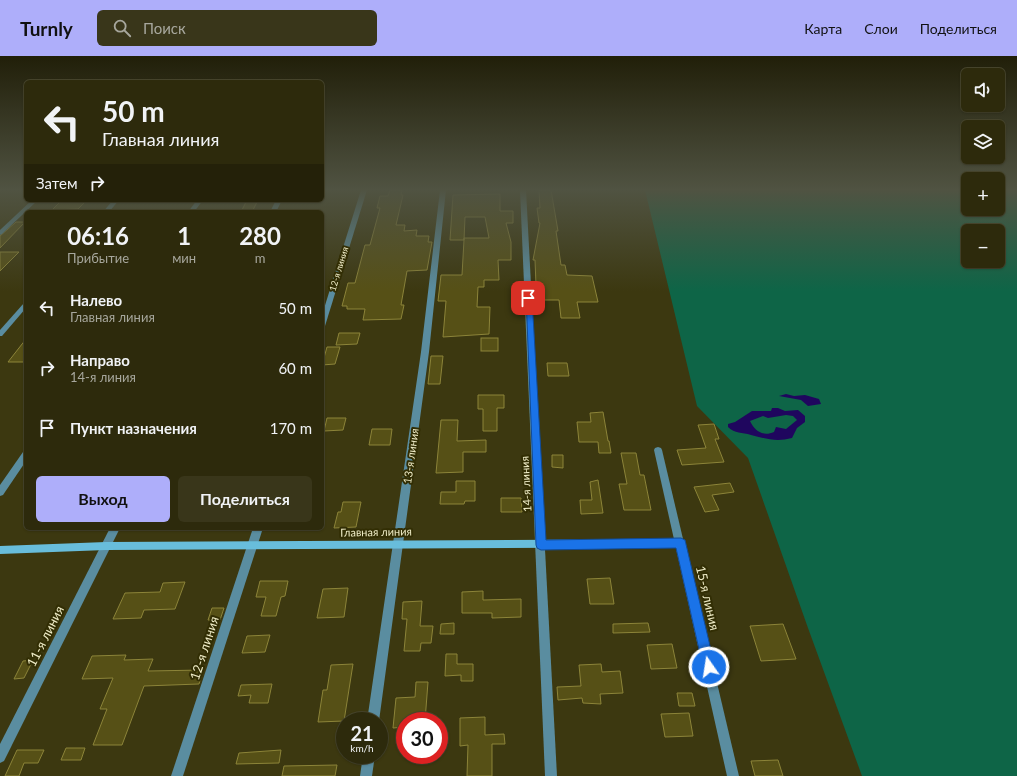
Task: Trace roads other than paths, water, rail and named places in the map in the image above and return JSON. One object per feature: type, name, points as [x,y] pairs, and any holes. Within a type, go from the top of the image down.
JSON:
[{"type":"street","points":[[0,233],[10,224]]},
{"type":"street","name":"12-я линия","points":[[324,320],[354,224]]},
{"type":"street","name":"13-я линия","points":[[375,712],[426,352],[439,224]]},
{"type":"street","name":"14-я линия","points":[[524,224],[541,545],[551,776]]},
{"type":"street","points":[[0,334],[24,306]]},
{"type":"street","name":"15-я линия","points":[[658,450],[681,543],[734,776]]},
{"type":"street","points":[[0,492],[24,457]]},
{"type":"street","name":"11-я линия","points":[[0,757],[114,530]]},
{"type":"street","name":"12-я линия","points":[[177,776],[257,530]]},
{"type":"street","name":"Главная линия","points":[[0,550],[106,546],[252,546],[398,543],[541,545],[681,543]]},
{"type":"street","points":[[366,776],[368,764]]}]
